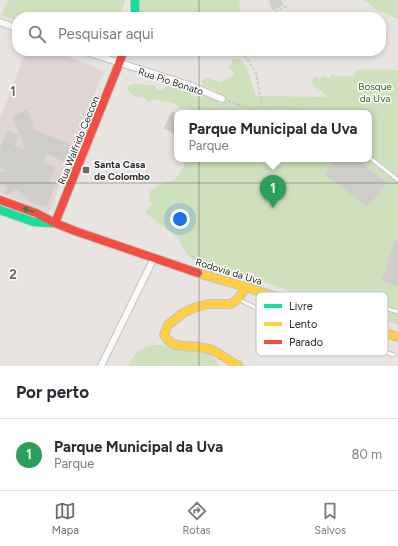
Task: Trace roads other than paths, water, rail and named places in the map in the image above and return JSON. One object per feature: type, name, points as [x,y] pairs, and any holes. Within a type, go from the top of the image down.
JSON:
[{"type":"street","points":[[135,0],[135,12]]},
{"type":"street","points":[[0,22],[12,26]]},
{"type":"street","name":"Rua Pio Bonato","points":[[97,56],[192,86],[222,98]]},
{"type":"street","name":"Rua Walfrido Ceccon","points":[[55,223],[122,56]]},
{"type":"street","name":"Rodovia da Uva","points":[[0,200],[36,212],[55,223],[154,258],[261,292]]},
{"type":"street","name":"Rodovia da Uva","points":[[0,210],[34,222],[55,223]]},
{"type":"street","points":[[101,366],[154,258]]},
{"type":"street","points":[[239,366],[215,352],[202,347],[172,345],[167,342],[164,335],[168,325],[175,319],[196,307],[209,304],[231,304],[238,299],[246,287]]},
{"type":"street","name":"Rodovia da Uva","points":[[388,334],[398,337]]},
{"type":"lane","points":[[372,159],[398,180]]},
{"type":"lane","points":[[238,299],[256,308]]},
{"type":"lane","points":[[388,309],[398,312]]},
{"type":"lane","points":[[388,352],[394,354]]},
{"type":"place","name":"Santa Casa de Colombo","points":[[86,170]]},
{"type":"place","name":"Parque Municipal da Uva","points":[[273,208]]},
{"type":"park label","name":"Bosque da Uva","points":[[375,92]]}]
